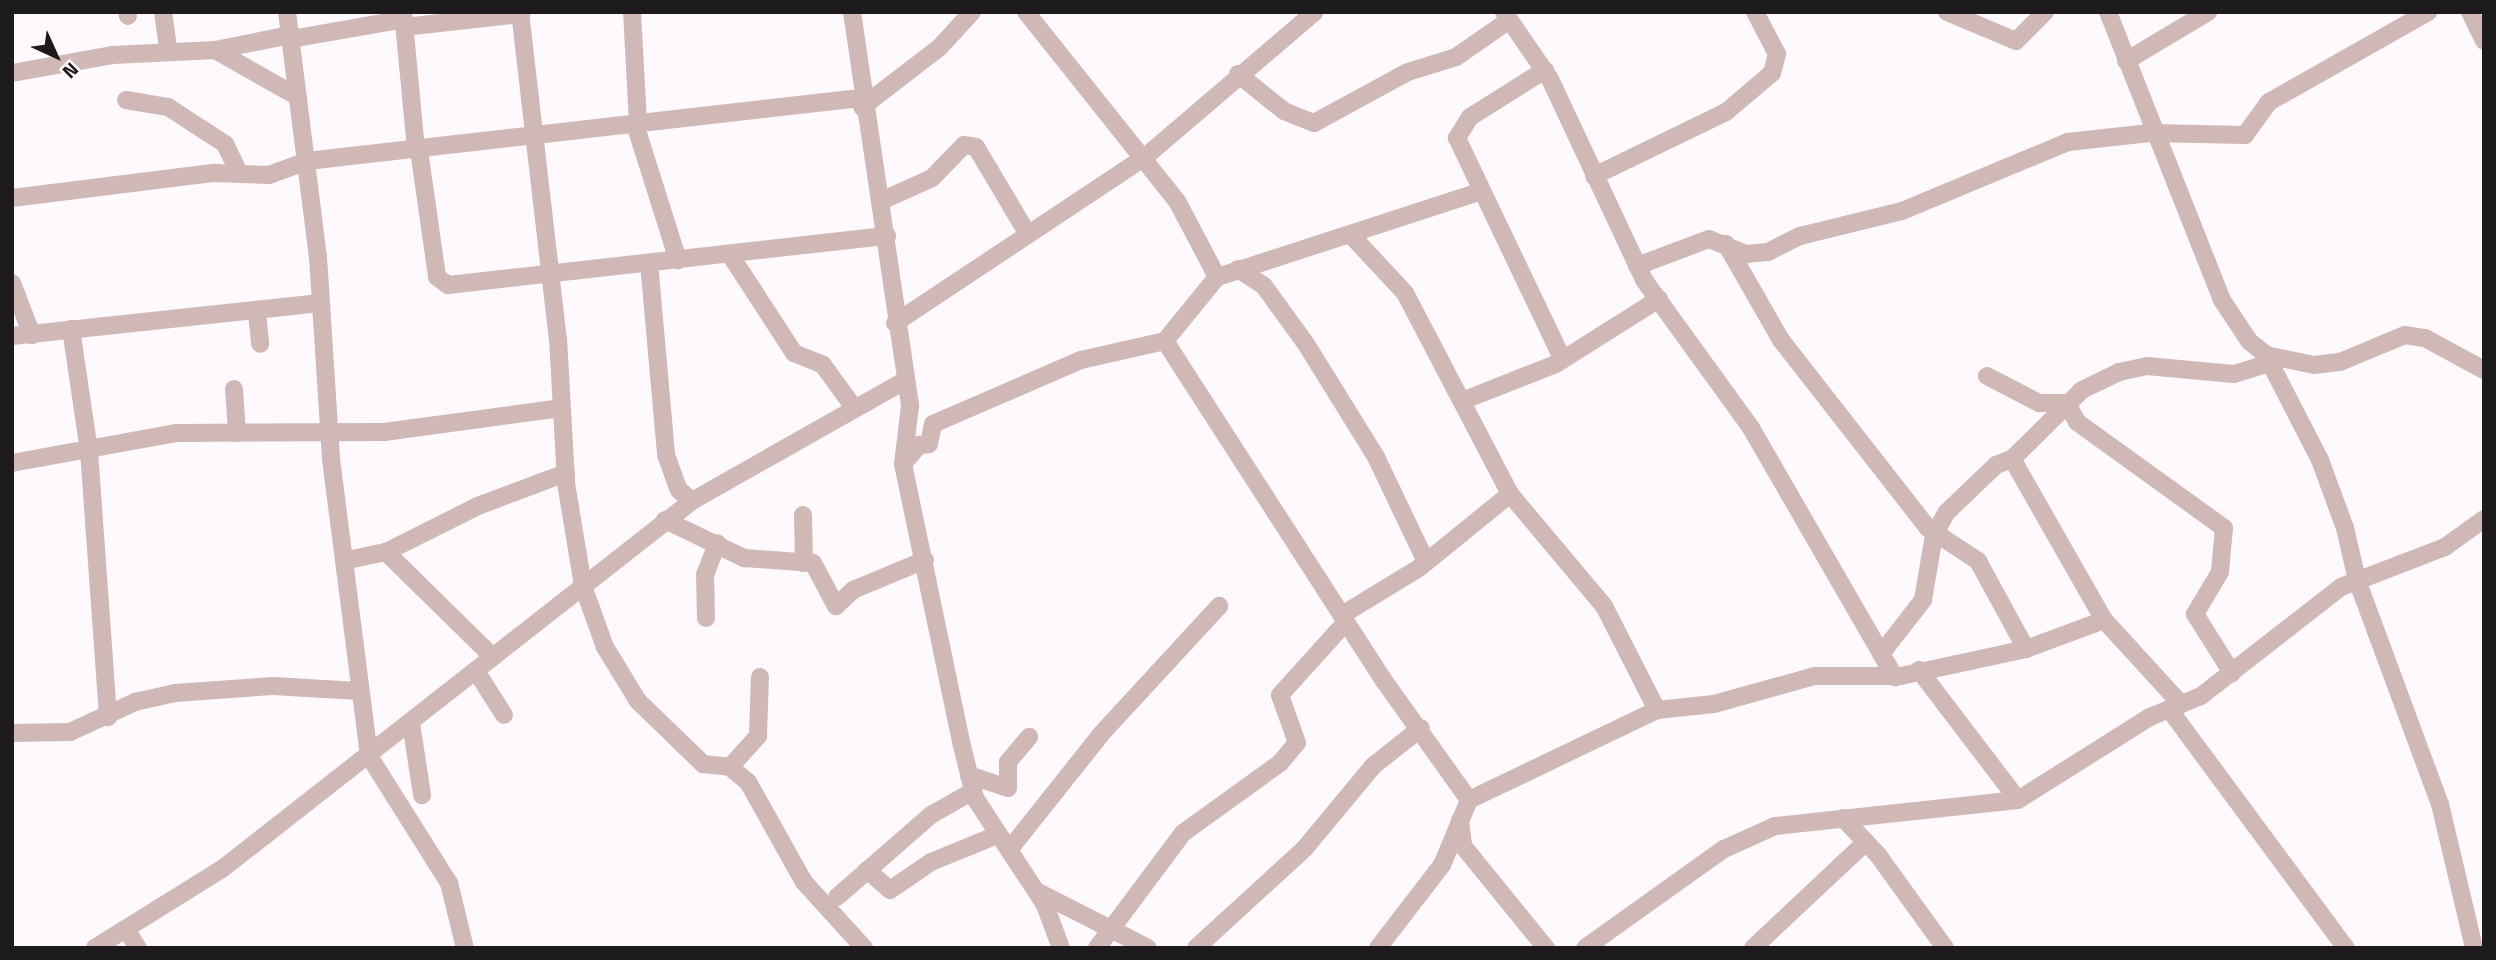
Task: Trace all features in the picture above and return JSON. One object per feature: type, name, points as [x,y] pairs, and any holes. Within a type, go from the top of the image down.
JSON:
[{"type":"street","points":[[163,12],[168,48]]},
{"type":"street","points":[[287,12],[307,161],[329,429],[348,560],[359,691],[369,755],[449,883],[465,948]]},
{"type":"street","points":[[632,12],[636,124],[678,260]]},
{"type":"street","points":[[852,12],[861,102],[887,236],[895,323],[910,406],[904,464],[971,783],[1003,843],[1038,892],[1060,948]]},
{"type":"street","points":[[12,198],[239,173],[269,175],[307,161],[861,102],[929,56],[972,12]]},
{"type":"street","points":[[1026,12],[1144,157],[1217,277]]},
{"type":"street","points":[[895,323],[1144,157],[1238,74],[1315,12]]},
{"type":"street","points":[[1594,176],[1726,112],[1772,74],[1777,54],[1755,12]]},
{"type":"street","points":[[1947,12],[2016,41],[2045,12]]},
{"type":"street","points":[[2108,12],[2150,133],[2222,300],[2268,359],[2320,460],[2357,580],[2440,804],[2474,948]]},
{"type":"street","points":[[2126,61],[2208,12]]},
{"type":"street","points":[[1637,267],[1709,239],[1746,254],[1768,252],[1800,236],[1902,211],[2068,142],[2150,133],[2245,135],[2269,102],[2428,12]]},
{"type":"street","points":[[2470,12],[2484,41]]},
{"type":"street","points":[[12,73],[168,48],[215,50],[404,19],[521,13],[566,473],[583,586],[606,647],[638,701],[703,764],[730,767],[748,782],[804,882],[864,948]]},
{"type":"street","points":[[1238,74],[1301,121],[1322,122],[1408,72],[1456,57],[1506,16],[1545,70],[1637,267],[1751,428],[1895,677]]},
{"type":"street","points":[[404,19],[418,150],[440,282],[548,275],[887,236]]},
{"type":"street","points":[[215,50],[298,97]]},
{"type":"street","points":[[1545,70],[1459,130],[1461,151],[1562,358]]},
{"type":"street","points":[[126,100],[168,107],[225,144],[239,173]]},
{"type":"street","points":[[881,201],[932,178],[964,145],[976,147],[1027,233]]},
{"type":"street","points":[[904,464],[919,445],[926,448],[933,424],[1081,360],[1165,341],[1217,277],[1482,191]]},
{"type":"street","points":[[1351,235],[1405,293],[1510,494],[1604,606],[1657,710]]},
{"type":"street","points":[[1725,244],[1781,340],[1934,535],[1978,561],[2026,649]]},
{"type":"street","points":[[731,256],[794,353],[822,365],[855,409]]},
{"type":"street","points":[[649,263],[666,455],[679,490],[692,501]]},
{"type":"street","points":[[1238,269],[1264,286],[1306,344],[1376,457],[1426,562]]},
{"type":"street","points":[[12,283],[32,335]]},
{"type":"street","points":[[1462,401],[1562,358],[1659,299]]},
{"type":"street","points":[[12,336],[257,313],[320,303]]},
{"type":"street","points":[[257,313],[260,344]]},
{"type":"street","points":[[71,329],[89,451],[107,717]]},
{"type":"street","points":[[1881,653],[1923,600],[1934,535],[1947,512],[1996,465],[2012,459],[2067,403],[2119,372],[2147,366],[2234,374],[2268,359],[2302,365],[2340,362],[2405,335],[2425,338],[2484,370]]},
{"type":"street","points":[[1165,341],[1344,618],[1469,800]]},
{"type":"street","points":[[1987,376],[2039,403],[2067,403]]},
{"type":"street","points":[[95,948],[222,869],[692,501],[904,382]]},
{"type":"street","points":[[234,389],[237,433]]},
{"type":"street","points":[[2067,403],[2077,422],[2224,528],[2220,572],[2195,614],[2232,673]]},
{"type":"street","points":[[12,463],[89,451],[175,433],[329,429],[384,432],[561,408]]},
{"type":"street","points":[[2012,459],[2104,620],[2175,706],[2346,948]]},
{"type":"street","points":[[348,560],[386,552],[478,506],[566,473]]},
{"type":"street","points":[[1097,948],[1183,833],[1280,763],[1297,743],[1280,695],[1344,618],[1426,562],[1510,494]]},
{"type":"street","points":[[803,514],[804,563]]},
{"type":"street","points":[[1585,948],[1749,835],[1843,818],[2018,800],[2232,673],[2357,580],[2445,547],[2484,519]]},
{"type":"street","points":[[665,520],[744,558],[813,564],[835,606],[853,590],[925,560]]},
{"type":"street","points":[[706,618],[705,575],[717,543]]},
{"type":"street","points":[[386,552],[493,657]]},
{"type":"street","points":[[867,870],[890,890],[930,862],[1003,843],[1219,606]]},
{"type":"street","points":[[1378,948],[1442,865],[1469,800],[1657,710],[1714,704],[1815,676],[1895,677],[2026,649],[2104,620]]},
{"type":"street","points":[[1919,670],[2018,800]]},
{"type":"street","points":[[477,671],[504,715]]},
{"type":"street","points":[[730,767],[758,736],[760,677]]},
{"type":"street","points":[[12,733],[58,734],[107,717],[135,702],[176,693],[273,686],[359,691]]},
{"type":"street","points":[[411,723],[422,795]]},
{"type":"street","points":[[1196,948],[1305,848],[1373,766],[1421,728]]},
{"type":"street","points":[[837,897],[971,783],[1008,788],[1008,762],[1029,737]]},
{"type":"street","points":[[1843,818],[1866,842],[1945,948]]},
{"type":"street","points":[[1460,820],[1463,846],[1546,948]]},
{"type":"street","points":[[1753,948],[1866,842]]},
{"type":"street","points":[[1038,892],[1114,926],[1148,948]]},
{"type":"street","points":[[126,929],[138,948]]}]
